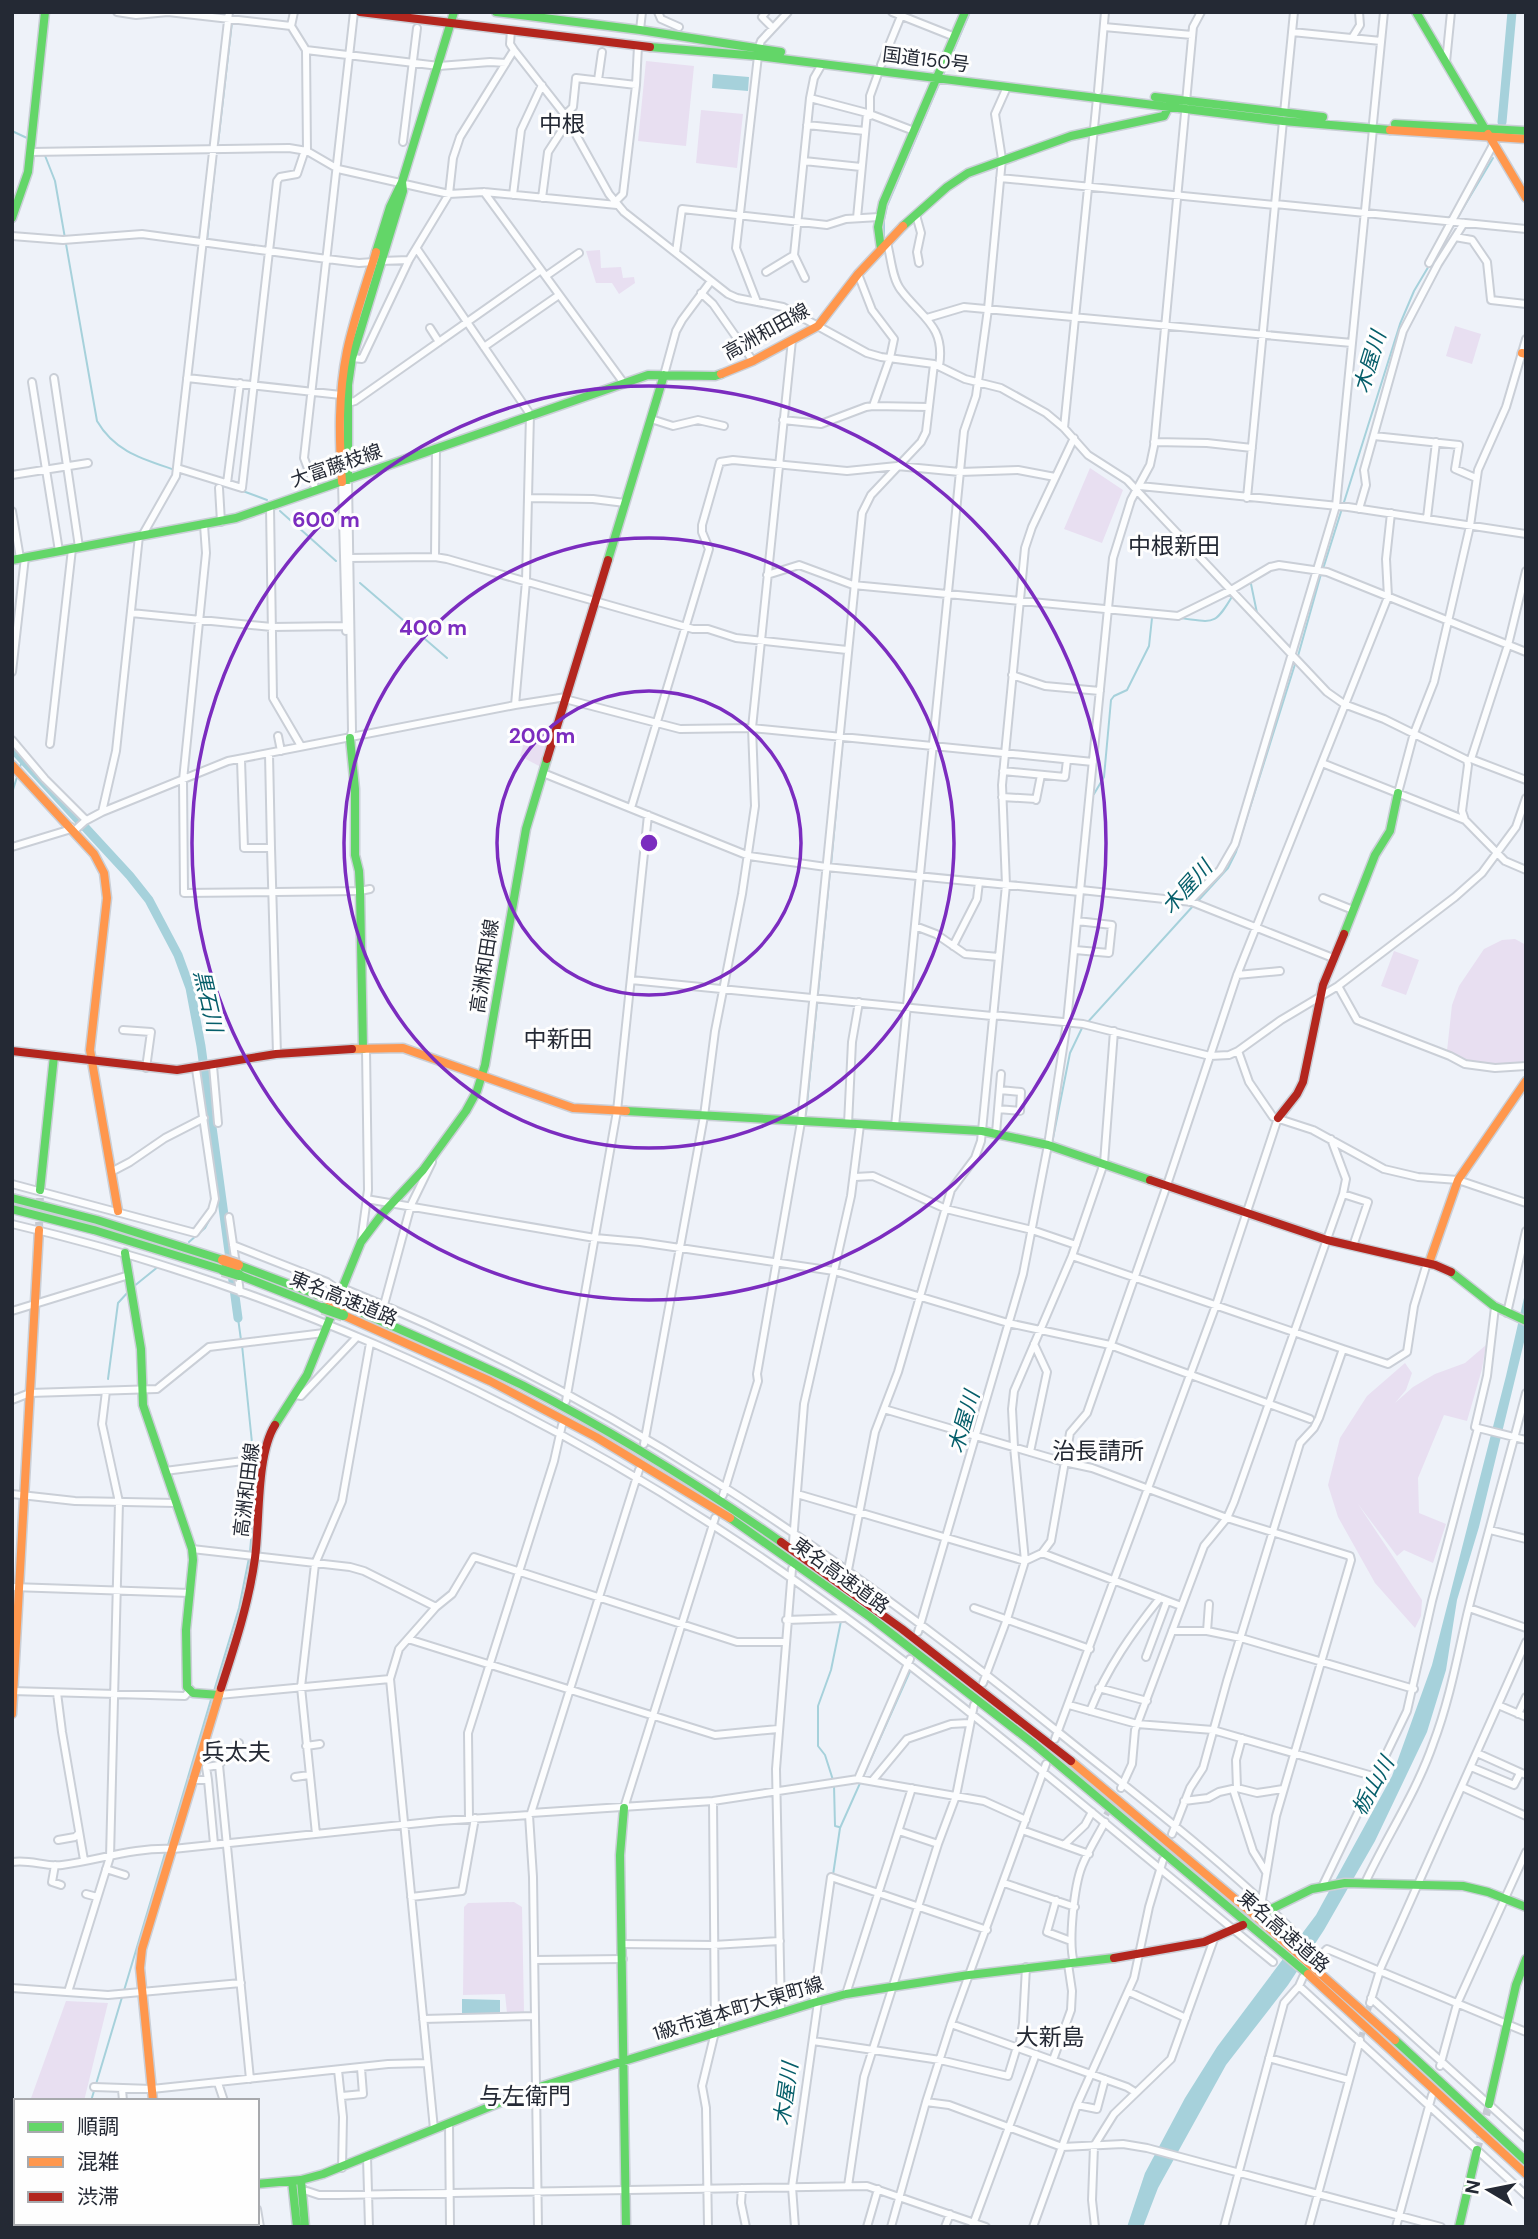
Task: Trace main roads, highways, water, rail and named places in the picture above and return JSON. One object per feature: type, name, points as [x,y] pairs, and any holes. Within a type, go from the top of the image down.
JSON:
[{"type":"main road","points":[[12,218],[36,147],[45,12]]},
{"type":"main road","name":"国道150号","points":[[360,12],[454,17],[511,30],[638,46],[758,53],[1284,117],[1489,137]]},
{"type":"main road","name":"国道150号","points":[[496,12],[531,14],[640,30],[822,64],[880,68]]},
{"type":"main road","points":[[884,246],[878,228],[879,216],[965,12]]},
{"type":"main road","points":[[1416,12],[1526,198]]},
{"type":"main road","points":[[344,399],[352,358],[397,190],[402,182],[454,17]]},
{"type":"main road","name":"国道150号","points":[[937,75],[1007,86],[1097,94],[1170,106],[1185,105]]},
{"type":"main road","name":"高洲和田線","points":[[153,2095],[140,1968],[142,1949],[167,1848],[192,1780],[202,1766],[219,1695],[246,1608],[250,1556],[267,1443],[307,1375],[361,1242],[433,1156],[466,1111],[482,1076],[522,848],[664,375],[715,376],[753,361],[818,326],[858,274],[884,246],[958,180],[1002,159],[1094,131],[1164,116],[1170,106]]},
{"type":"main road","points":[[1489,137],[1526,131]]},
{"type":"main road","points":[[1489,137],[1526,139]]},
{"type":"main road","points":[[345,481],[344,399],[349,341],[377,262]]},
{"type":"main road","name":"大富藤枝線","points":[[19,558],[220,522],[345,481],[622,382],[648,375],[664,375]]},
{"type":"main road","points":[[350,738],[355,789],[355,855],[365,890],[364,1049]]},
{"type":"main road","points":[[12,765],[74,829],[94,854],[104,873],[107,886],[90,1050],[118,1211]]},
{"type":"main road","points":[[1278,1118],[1303,1082],[1320,996],[1375,855],[1390,831],[1398,793]]},
{"type":"main road","points":[[12,1051],[146,1068],[197,1069],[277,1054],[403,1048],[573,1108],[996,1133],[1051,1146],[1104,1163],[1327,1240],[1428,1263],[1453,1273],[1495,1307],[1526,1321]]},
{"type":"main road","points":[[40,1190],[54,1056]]},
{"type":"main road","points":[[1428,1263],[1458,1180],[1526,1081]]},
{"type":"main road","name":"東名高速道路","points":[[12,1198],[97,1220],[345,1311],[544,1409],[744,1528],[870,1617],[969,1692],[1287,1948],[1526,2174]]},
{"type":"main road","name":"東名高速道路","points":[[12,1209],[223,1265],[239,1275],[323,1308],[345,1311]]},
{"type":"main road","points":[[12,1714],[15,1588],[25,1496],[39,1230]]},
{"type":"main road","points":[[125,1253],[141,1349],[143,1405],[192,1549],[186,1630],[187,1687],[189,1691],[219,1695]]},
{"type":"main road","points":[[624,1808],[620,1855],[626,2227]]},
{"type":"main road","points":[[1265,1907],[1325,1884],[1364,1883],[1475,1888],[1526,1908]]},
{"type":"main road","name":"1級市道本町大東町線","points":[[259,2185],[296,2180],[342,2168],[536,2088],[846,1994],[1026,1967],[1138,1954],[1214,1939],[1238,1927]]},
{"type":"main road","points":[[1489,2104],[1516,1985],[1526,1959]]},
{"type":"main road","name":"東名高速道路","points":[[1308,1968],[1526,2161]]},
{"type":"main road","points":[[1460,2227],[1477,2150]]},
{"type":"main road","points":[[296,2180],[297,2227]]},
{"type":"main road","points":[[296,2180],[306,2227]]},
{"type":"water","points":[[713,74],[749,77],[748,91],[712,88]]},
{"type":"water","points":[[1526,1289],[1526,1334],[1479,1527],[1457,1600],[1446,1670],[1427,1732],[1375,1841],[1324,1930],[1288,1985],[1226,2065],[1158,2188],[1143,2227],[1127,2227],[1145,2173],[1185,2098],[1217,2047],[1316,1915],[1392,1776],[1432,1665]]},
{"type":"water","points":[[462,1999],[500,2000],[500,2013],[462,2013]]},
{"type":"waterway","points":[[943,75],[970,12]]},
{"type":"waterway","name":"木屋川","points":[[1502,122],[1512,12]]},
{"type":"waterway","points":[[218,143],[232,22]]},
{"type":"waterway","points":[[884,242],[887,206],[939,84]]},
{"type":"waterway","points":[[12,131],[27,138]]},
{"type":"waterway","points":[[44,153],[55,181],[97,421],[104,432],[121,447],[141,458],[175,470]]},
{"type":"waterway","points":[[207,240],[216,157]]},
{"type":"waterway","name":"木屋川","points":[[1456,220],[1493,158]]},
{"type":"waterway","points":[[193,350],[205,249]]},
{"type":"waterway","name":"木屋川","points":[[1323,569],[1400,324],[1414,291],[1430,264]]},
{"type":"waterway","points":[[926,439],[933,400]]},
{"type":"waterway","points":[[240,490],[267,500]]},
{"type":"waterway","points":[[280,511],[336,561]]},
{"type":"waterway","points":[[1276,569],[1288,569]]},
{"type":"waterway","name":"木屋川","points":[[1298,656],[1321,574]]},
{"type":"waterway","points":[[360,583],[447,658]]},
{"type":"waterway","points":[[1251,584],[1257,613]]},
{"type":"waterway","points":[[1179,618],[1212,620],[1221,613],[1233,595]]},
{"type":"waterway","points":[[1094,794],[1104,777],[1111,700],[1127,690],[1149,646],[1152,618]]},
{"type":"waterway","name":"木屋川","points":[[1197,902],[1228,868],[1236,852],[1296,661]]},
{"type":"waterway","points":[[831,865],[846,704]]},
{"type":"waterway","name":"黒石川","points":[[12,748],[130,876],[149,900],[178,955],[190,988],[201,1046],[238,1318]]},
{"type":"waterway","name":"黒石川","points":[[20,767],[22,761]]},
{"type":"waterway","points":[[12,793],[17,777]]},
{"type":"waterway","points":[[806,1114],[830,871]]},
{"type":"waterway","name":"木屋川","points":[[1086,1024],[1193,906]]},
{"type":"waterway","name":"木屋川","points":[[1052,1143],[1070,1053],[1082,1028]]},
{"type":"waterway","name":"木屋川","points":[[1038,1212],[1051,1149]]},
{"type":"waterway","points":[[189,1242],[205,1228],[221,1198]]},
{"type":"waterway","points":[[133,1287],[159,1266]]},
{"type":"waterway","points":[[108,1379],[118,1303],[129,1291]]},
{"type":"waterway","points":[[238,1318],[241,1340]]},
{"type":"waterway","points":[[242,1345],[256,1482],[250,1552]]},
{"type":"waterway","name":"木屋川","points":[[924,1623],[948,1541]]},
{"type":"waterway","points":[[214,1691],[239,1608],[249,1558]]},
{"type":"waterway","points":[[833,1780],[825,1755],[818,1746],[818,1706],[831,1670],[841,1621]]},
{"type":"waterway","name":"木屋川","points":[[833,1875],[840,1828],[911,1669]]},
{"type":"waterway","points":[[168,1845],[212,1696]]},
{"type":"waterway","points":[[834,1785],[835,1826],[839,1827]]},
{"type":"waterway","points":[[92,2099],[166,1850]]},
{"type":"waterway","name":"木屋川","points":[[790,2197],[791,2212]]},
{"type":"tunnel","points":[[39,1230],[40,1190]]},
{"type":"tunnel","points":[[1106,1815],[1121,1788]]},
{"type":"tunnel","points":[[1361,2038],[1370,2003]]},
{"type":"tunnel","points":[[1477,2150],[1489,2104]]},
{"type":"district","name":"中根","points":[[562,124]]},
{"type":"district","name":"中根新田","points":[[1174,546]]},
{"type":"district","name":"中新田","points":[[558,1039]]},
{"type":"district","name":"治長請所","points":[[1098,1451]]},
{"type":"district","name":"兵太夫","points":[[236,1752]]},
{"type":"district","name":"大新島","points":[[1050,2037]]},
{"type":"district","name":"与左衛門","points":[[525,2096]]},
{"type":"water label","name":"栃山川","points":[[1373,1786]]}]
